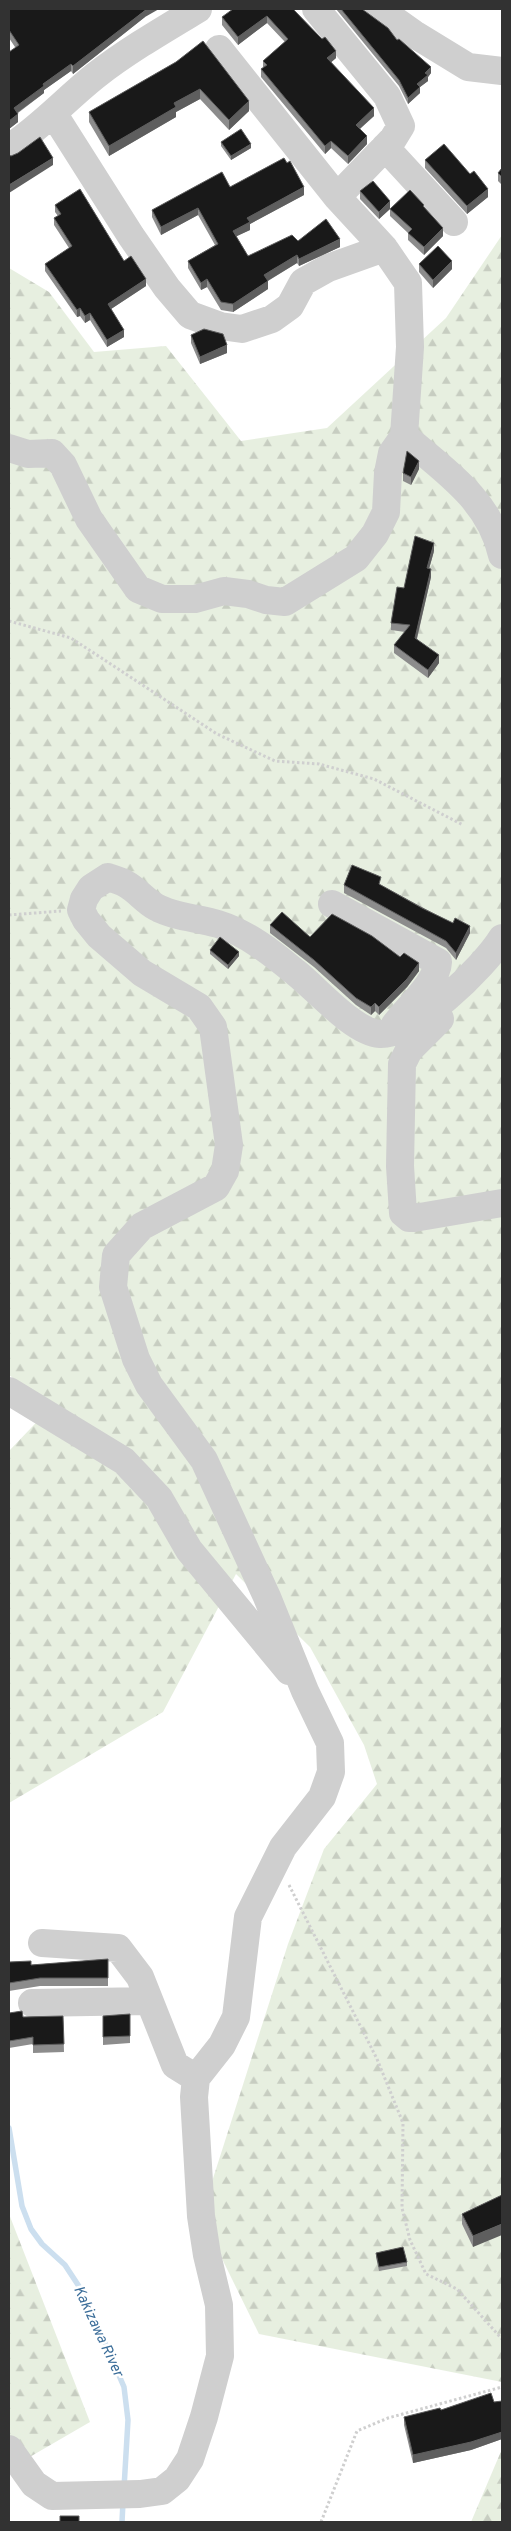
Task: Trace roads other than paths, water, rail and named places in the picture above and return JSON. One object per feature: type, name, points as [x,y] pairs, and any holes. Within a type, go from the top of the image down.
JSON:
[{"type":"street","points":[[9,148],[34,132],[96,75],[138,44],[198,9]]},
{"type":"street","points":[[316,9],[387,96],[402,126],[385,147],[337,197]]},
{"type":"street","points":[[379,9],[409,17],[468,67],[502,71]]},
{"type":"street","points":[[9,448],[28,454],[52,453],[63,465],[89,518],[138,589],[162,599],[195,599],[224,591],[266,600],[286,602],[356,558],[375,534],[386,512],[388,473],[392,453],[404,436],[410,347],[408,283],[384,248],[337,197],[219,49]]},
{"type":"street","points":[[53,113],[131,236],[167,288],[190,315],[220,326],[242,329],[272,319],[290,306],[303,282],[328,268],[384,248]]},
{"type":"street","points":[[385,147],[454,222]]},
{"type":"street","points":[[404,436],[470,492],[499,540],[502,555]]},
{"type":"street","points":[[9,2449],[34,2484],[52,2496],[140,2494],[162,2491],[177,2479],[190,2459],[204,2417],[220,2356],[219,2305],[201,2216],[194,2097],[196,2078],[222,2045],[236,2016],[248,1917],[284,1847],[322,1797],[331,1772],[330,1743],[305,1692],[267,1597],[204,1460],[149,1385],[136,1359],[113,1287],[116,1254],[142,1226],[216,1186],[225,1171],[229,1145],[213,1027],[199,1007],[142,973],[99,936],[86,920],[82,910],[84,899],[100,881],[108,877],[126,883],[156,908],[218,924],[244,935],[295,971],[359,1026],[372,1032],[389,1034],[408,1028],[423,1018],[481,964],[502,938]]},
{"type":"street","points":[[332,904],[438,962],[438,968],[429,984],[389,1034]]},
{"type":"street","points":[[481,964],[477,982],[409,1050],[402,1064],[401,1207],[402,1213],[409,1218],[414,1218],[502,1203]]},
{"type":"street","points":[[9,1391],[124,1461],[160,1498],[189,1550],[305,1692]]},
{"type":"street","points":[[42,1943],[118,1948],[140,1976],[174,2065],[196,2078]]},
{"type":"street","points":[[32,2003],[149,2001]]},
{"type":"waterway","name":"Kakizawa River","points":[[9,2128],[22,2206],[31,2229],[42,2244],[65,2265],[84,2294],[124,2387],[128,2420],[124,2488]]},
{"type":"waterway","name":"Kakizawa River","points":[[122,2522],[123,2502]]}]
